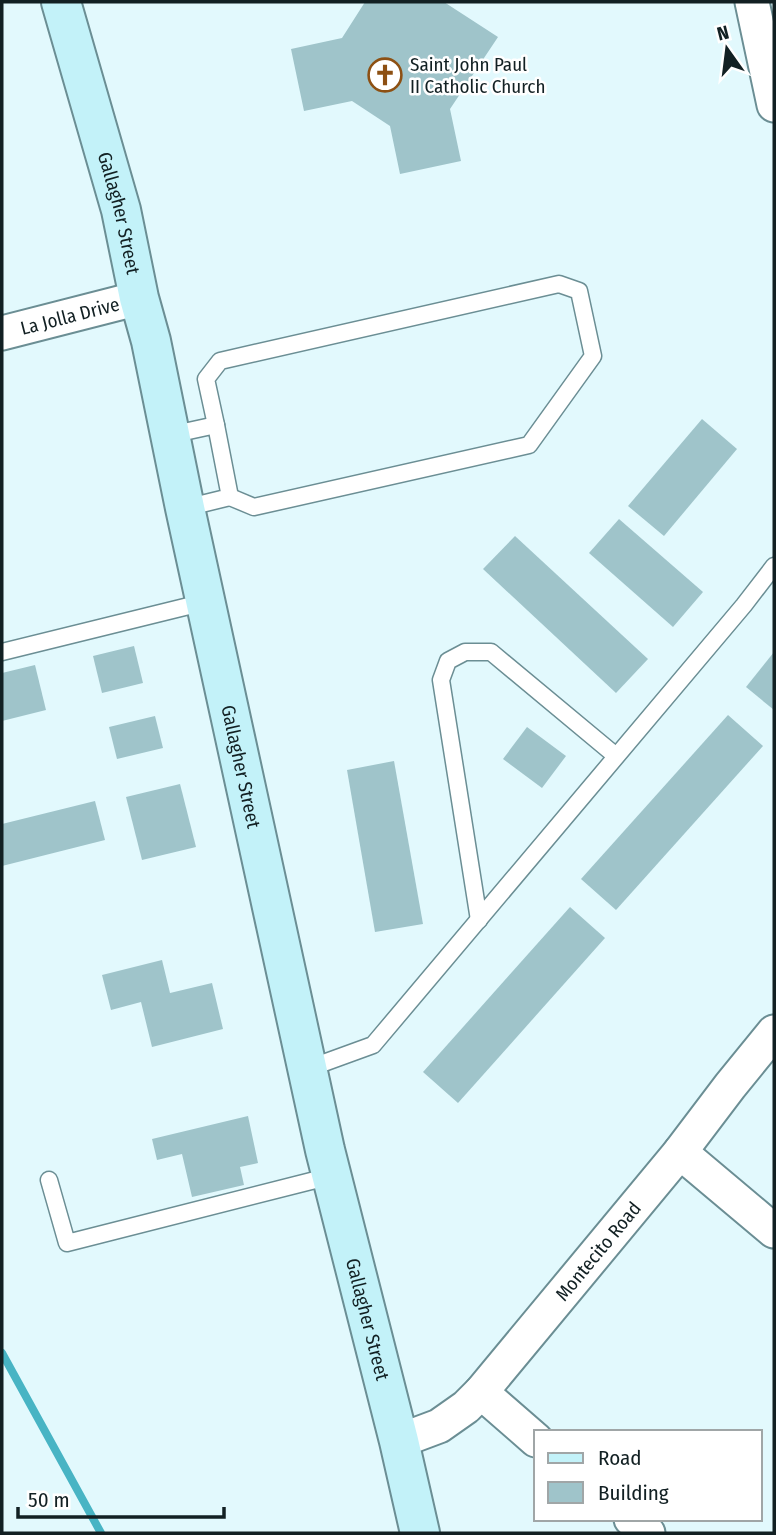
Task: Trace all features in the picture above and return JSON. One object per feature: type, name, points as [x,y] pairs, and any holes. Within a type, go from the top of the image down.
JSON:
[{"type":"street","name":"Gallagher Street","points":[[61,2],[121,210],[331,1177],[420,1533]]},
{"type":"street","points":[[752,2],[774,105]]},
{"type":"street","name":"La Jolla Drive","points":[[2,333],[139,298]]},
{"type":"street","name":"Montecito Road","points":[[399,1441],[439,1426],[466,1407],[481,1392],[680,1152],[774,1032]]},
{"type":"street","points":[[680,1152],[774,1231]]},
{"type":"street","points":[[481,1392],[534,1438]]},
{"type":"street","points":[[633,1521],[648,1533]]},
{"type":"lane","points":[[185,508],[230,498],[254,507],[529,445],[593,356],[579,291],[559,284],[220,361],[206,379],[230,498]]},
{"type":"lane","points":[[170,435],[216,425]]},
{"type":"lane","points":[[307,1069],[373,1045],[736,615],[774,566]]},
{"type":"lane","points":[[2,652],[205,602]]},
{"type":"lane","points":[[479,920],[441,680],[448,661],[465,652],[491,652],[616,756]]},
{"type":"lane","points":[[49,1180],[67,1243],[331,1177]]},
{"type":"building","name":"Saint John Paul II Catholic Church","points":[[365,2],[444,2],[498,37],[450,109],[461,161],[400,174],[390,126],[352,101],[304,111],[291,49],[342,38]]},
{"type":"building","points":[[702,419],[737,449],[664,536],[628,506]]},
{"type":"building","points":[[619,519],[703,592],[673,627],[589,553]]},
{"type":"building","points":[[515,536],[648,659],[616,693],[483,569]]},
{"type":"building","points":[[134,646],[143,683],[102,693],[93,656]]},
{"type":"building","points":[[774,652],[774,710],[746,687]]},
{"type":"building","points":[[35,665],[46,710],[2,721],[2,673]]},
{"type":"building","points":[[728,715],[763,746],[616,910],[581,879]]},
{"type":"building","points":[[155,716],[163,748],[117,759],[109,727]]},
{"type":"building","points":[[527,727],[566,756],[542,788],[503,759]]},
{"type":"building","points":[[394,761],[423,924],[375,932],[347,770]]},
{"type":"building","points":[[180,784],[196,847],[142,860],[126,797]]},
{"type":"building","points":[[95,801],[105,840],[2,866],[2,824]]},
{"type":"building","points":[[570,907],[605,938],[458,1103],[423,1072]]},
{"type":"building","points":[[162,960],[170,993],[212,983],[223,1029],[152,1047],[141,1002],[111,1010],[102,975]]},
{"type":"building","points":[[248,1116],[258,1163],[240,1167],[244,1185],[192,1197],[182,1154],[157,1160],[152,1139]]},
{"type":"waterway","points":[[2,1353],[101,1533]]},
{"type":"place","name":"Saint John Paul II Catholic Church","points":[[385,75]]}]
